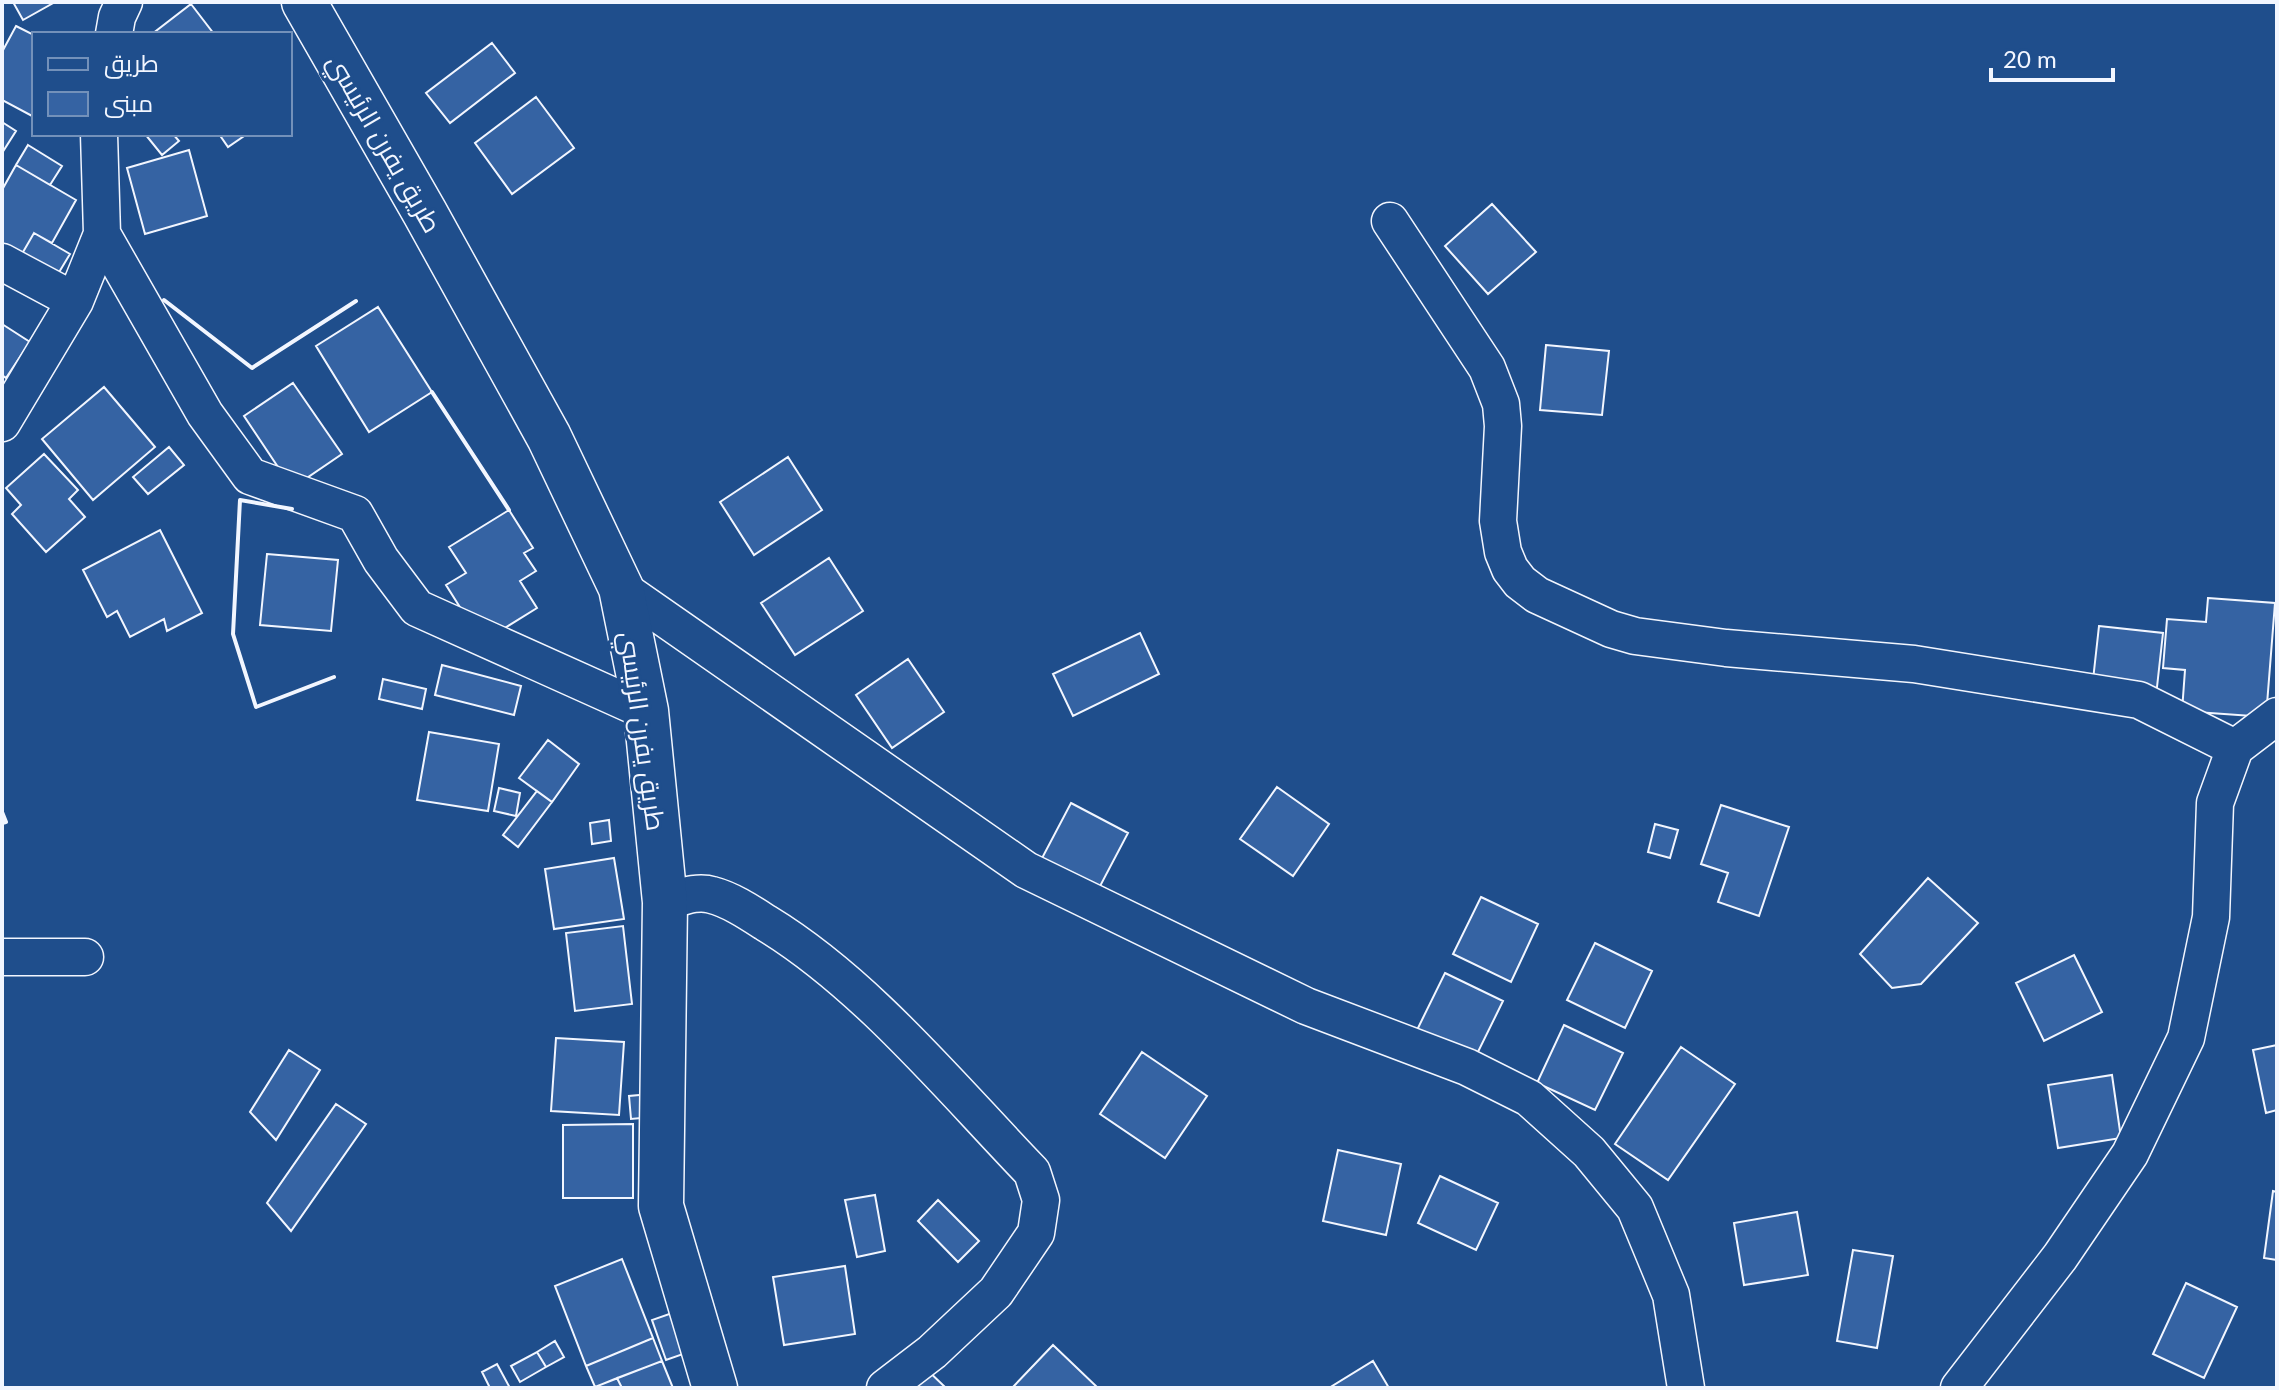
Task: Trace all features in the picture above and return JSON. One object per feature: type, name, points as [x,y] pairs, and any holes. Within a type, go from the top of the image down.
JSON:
[{"type":"main road","name":"طريق يفرن الرئيسي","points":[[304,2],[549,437],[621,588],[646,711],[665,902],[661,1206],[715,1388]]},
{"type":"street","points":[[114,32],[124,2]]},
{"type":"street","points":[[2,423],[75,301],[102,234],[99,136]]},
{"type":"street","points":[[1390,221],[1487,368],[1501,404],[1503,426],[1498,521],[1503,552],[1520,582],[1537,595],[1611,629],[1635,636],[1726,648],[1914,664],[2139,700],[2235,748]]},
{"type":"street","points":[[102,234],[205,414],[250,476],[355,514],[381,560],[417,608],[646,711]]},
{"type":"street","points":[[2,262],[75,301]]},
{"type":"street","points":[[621,588],[1026,870],[1306,1006],[1467,1067],[1529,1098],[1589,1152],[1635,1208],[1671,1295],[1686,1388]]},
{"type":"street","points":[[1959,1388],[2060,1257],[2130,1154],[2186,1038],[2211,917],[2215,803],[2235,748],[2277,716]]},
{"type":"street","points":[[665,902],[693,893],[711,894],[745,909],[800,944],[886,1020],[1032,1172],[1041,1200],[1036,1233],[996,1292],[932,1352],[885,1388]]},
{"type":"street","points":[[2,957],[85,957]]},
{"type":"building","points":[[13,2],[55,2],[23,20]]},
{"type":"building","points":[[191,4],[212,32],[155,32]]},
{"type":"building","points":[[16,26],[32,34],[32,116],[2,100],[2,52]]},
{"type":"building","points":[[492,43],[515,73],[450,123],[426,93]]},
{"type":"building","points":[[536,97],[574,148],[512,194],[475,143]]},
{"type":"building","points":[[2,122],[16,131],[2,153]]},
{"type":"building","points":[[147,136],[175,136],[179,141],[162,155]]},
{"type":"building","points":[[220,136],[244,136],[228,147]]},
{"type":"building","points":[[28,145],[62,166],[50,185],[16,165]]},
{"type":"building","points":[[189,150],[207,216],[145,234],[127,168]]},
{"type":"building","points":[[16,165],[76,200],[52,243],[34,233],[19,259],[2,249],[2,190]]},
{"type":"building","points":[[1492,204],[1536,252],[1488,294],[1445,246]]},
{"type":"building","points":[[34,233],[70,254],[55,279],[19,259]]},
{"type":"building","points":[[378,307],[432,392],[369,432],[316,346]]},
{"type":"building","points":[[2,324],[30,342],[6,378],[2,375]]},
{"type":"building","points":[[1546,345],[1609,351],[1602,415],[1540,410]]},
{"type":"building","points":[[293,383],[342,454],[292,488],[244,416]]},
{"type":"building","points":[[104,387],[155,447],[93,500],[42,439]]},
{"type":"building","points":[[169,447],[184,465],[148,494],[133,477]]},
{"type":"building","points":[[44,454],[78,490],[69,499],[85,517],[46,552],[12,514],[21,505],[6,488]]},
{"type":"building","points":[[788,457],[822,510],[754,555],[720,502]]},
{"type":"building","points":[[509,510],[533,548],[524,553],[536,571],[520,581],[537,608],[500,631],[463,612],[446,585],[466,573],[449,547]]},
{"type":"building","points":[[160,530],[202,613],[167,631],[164,619],[130,637],[117,611],[107,617],[83,570]]},
{"type":"building","points":[[267,554],[338,560],[331,631],[260,625]]},
{"type":"building","points":[[829,558],[863,611],[795,655],[761,603]]},
{"type":"building","points":[[2208,598],[2275,603],[2266,717],[2182,711],[2185,670],[2163,668],[2167,619],[2206,622]]},
{"type":"building","points":[[2099,626],[2163,633],[2156,696],[2092,689]]},
{"type":"building","points":[[1140,633],[1159,674],[1073,716],[1053,674]]},
{"type":"building","points":[[908,659],[944,712],[892,748],[856,695]]},
{"type":"building","points":[[442,665],[521,686],[514,715],[435,695]]},
{"type":"building","points":[[383,679],[426,689],[422,709],[379,699]]},
{"type":"building","points":[[429,732],[499,744],[488,811],[417,800]]},
{"type":"building","points":[[548,740],[579,764],[552,802],[519,778]]},
{"type":"building","points":[[1277,787],[1329,824],[1293,876],[1240,839]]},
{"type":"building","points":[[499,788],[520,793],[516,816],[494,811]]},
{"type":"building","points":[[537,791],[552,802],[518,847],[503,835]]},
{"type":"building","points":[[1071,803],[1128,833],[1098,890],[1041,860]]},
{"type":"building","points":[[1721,805],[1789,827],[1759,916],[1718,902],[1728,873],[1701,864]]},
{"type":"building","points":[[609,820],[611,841],[592,844],[590,823]]},
{"type":"building","points":[[1655,824],[1678,830],[1670,858],[1648,852]]},
{"type":"building","points":[[614,858],[624,919],[554,929],[545,869]]},
{"type":"building","points":[[1928,878],[1978,923],[1921,984],[1892,988],[1860,954]]},
{"type":"building","points":[[1481,897],[1538,924],[1511,982],[1453,954]]},
{"type":"building","points":[[623,926],[632,1004],[575,1011],[566,933]]},
{"type":"building","points":[[1595,943],[1652,971],[1625,1028],[1567,1000]]},
{"type":"building","points":[[2074,955],[2102,1012],[2044,1041],[2016,983]]},
{"type":"building","points":[[1445,973],[1503,1001],[1475,1058],[1417,1030]]},
{"type":"building","points":[[1564,1025],[1623,1053],[1595,1110],[1537,1083]]},
{"type":"building","points":[[556,1038],[624,1042],[619,1115],[551,1111]]},
{"type":"building","points":[[2277,1045],[2277,1110],[2266,1113],[2253,1050]]},
{"type":"building","points":[[1681,1047],[1735,1084],[1668,1180],[1615,1144]]},
{"type":"building","points":[[289,1050],[320,1070],[276,1140],[250,1112]]},
{"type":"building","points":[[1142,1052],[1207,1096],[1165,1158],[1100,1114]]},
{"type":"building","points":[[2112,1075],[2121,1138],[2058,1148],[2048,1085]]},
{"type":"building","points":[[650,1094],[652,1117],[631,1119],[629,1096]]},
{"type":"building","points":[[336,1104],[366,1124],[291,1231],[267,1203]]},
{"type":"building","points":[[633,1124],[633,1198],[563,1198],[563,1125]]},
{"type":"building","points":[[1338,1150],[1401,1164],[1386,1235],[1323,1221]]},
{"type":"building","points":[[1440,1176],[1498,1203],[1476,1250],[1418,1223]]},
{"type":"building","points":[[2273,1191],[2277,1192],[2277,1260],[2264,1258]]},
{"type":"building","points":[[875,1195],[885,1251],[857,1257],[845,1200]]},
{"type":"building","points":[[938,1200],[979,1241],[958,1262],[918,1221]]},
{"type":"building","points":[[1797,1212],[1808,1275],[1744,1285],[1734,1223]]},
{"type":"building","points":[[1853,1250],[1893,1256],[1877,1348],[1837,1341]]},
{"type":"building","points":[[622,1259],[653,1338],[586,1366],[555,1286]]},
{"type":"building","points":[[845,1266],[855,1334],[784,1345],[773,1277]]},
{"type":"building","points":[[2186,1283],[2237,1307],[2204,1378],[2153,1354]]},
{"type":"building","points":[[675,1312],[689,1352],[666,1360],[652,1320]]},
{"type":"building","points":[[653,1338],[662,1361],[595,1387],[586,1366]]},
{"type":"building","points":[[555,1341],[564,1357],[546,1367],[537,1352]]},
{"type":"building","points":[[1053,1345],[1098,1388],[1012,1388]]},
{"type":"building","points":[[537,1352],[546,1367],[520,1382],[511,1366]]},
{"type":"building","points":[[662,1361],[673,1388],[622,1388],[617,1378]]},
{"type":"building","points":[[1373,1361],[1389,1388],[1329,1388]]},
{"type":"building","points":[[497,1364],[510,1388],[490,1388],[482,1372]]},
{"type":"building","points":[[922,1365],[946,1388],[901,1388]]},
{"type":"building","points":[[617,1378],[622,1388],[595,1387]]},
{"type":"wall","points":[[164,300],[252,368],[356,301]]},
{"type":"wall","points":[[432,392],[509,510]]},
{"type":"wall","points":[[292,509],[240,500],[233,634],[256,707],[334,677]]},
{"type":"wall","points":[[2,812],[6,822],[2,823]]}]
